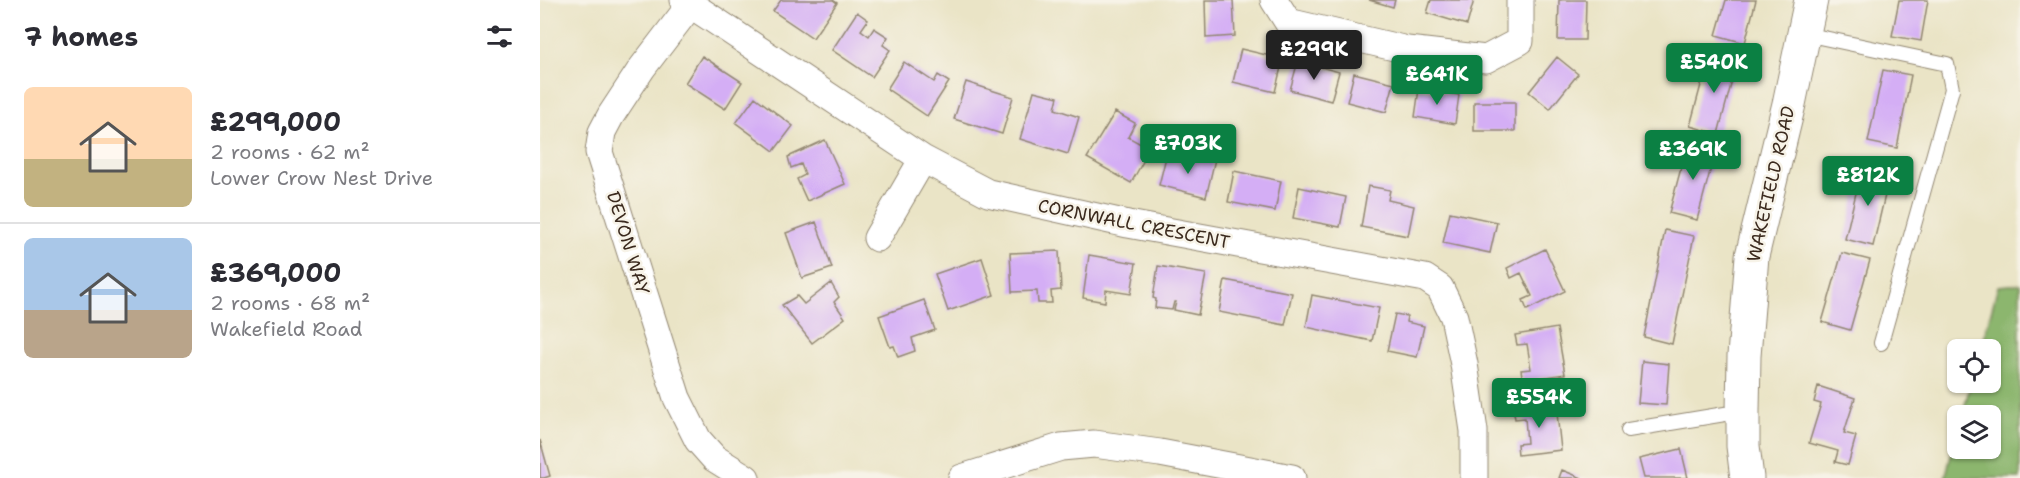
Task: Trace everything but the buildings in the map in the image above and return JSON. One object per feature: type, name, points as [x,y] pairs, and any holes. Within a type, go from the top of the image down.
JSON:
[{"type":"main road","name":"WAKEFIELD ROAD","points":[[1747,478],[1743,446],[1744,356],[1752,256],[1811,0]]},
{"type":"street","points":[[1274,0],[1288,22],[1407,50],[1486,59],[1520,40],[1520,0]]},
{"type":"street","name":"CORNWALL CRESCENT","points":[[688,2],[922,159],[988,193],[1128,224],[1425,278],[1440,288],[1454,317],[1474,430],[1474,478]]},
{"type":"street","name":"DEVON WAY","points":[[688,2],[611,115],[602,132],[599,152],[677,398],[698,440],[714,458],[746,478]]},
{"type":"street","points":[[877,238],[922,159]]},
{"type":"street","points":[[962,478],[1077,444],[1160,453],[1292,478]]},
{"type":"lane","points":[[1805,34],[1947,64],[1952,89],[1881,343]]},
{"type":"lane","points":[[1628,430],[1743,411]]},
{"type":"green space","points":[[2020,284],[2020,478],[1945,478],[1950,459],[2001,459],[2001,405],[1965,405],[1968,393],[2001,393],[2001,339],[1984,339],[1998,286]]}]
